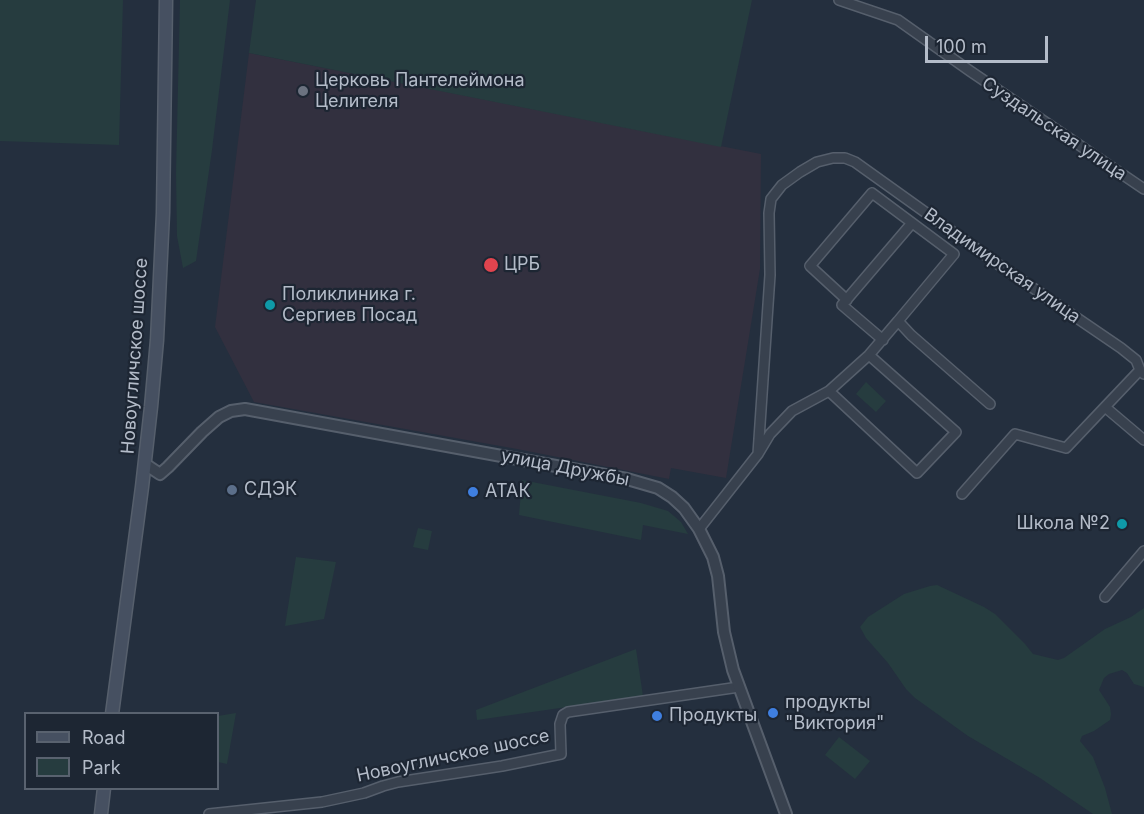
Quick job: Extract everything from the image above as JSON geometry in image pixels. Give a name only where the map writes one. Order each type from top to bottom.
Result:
[{"type":"main road","name":"Новоугличское шоссе","points":[[112,712],[152,407],[162,242],[166,0]]},
{"type":"main road","points":[[101,814],[104,790]]},
{"type":"street","name":"Суздальская улица","points":[[839,0],[898,20],[1144,189]]},
{"type":"street","name":"Владимирская улица","points":[[758,454],[770,275],[769,213],[771,199],[782,185],[800,172],[817,162],[833,158],[845,158],[855,162],[992,260],[1121,348],[1141,367]]},
{"type":"street","points":[[699,529],[758,454],[770,434],[792,411],[829,392],[869,355],[954,254],[872,193],[810,266],[847,300]]},
{"type":"street","points":[[883,340],[842,305],[912,223]]},
{"type":"street","points":[[898,321],[990,404]]},
{"type":"street","points":[[829,392],[917,473],[956,432],[869,355]]},
{"type":"street","points":[[962,494],[1014,434],[1066,448],[1141,367]]},
{"type":"street","points":[[1105,407],[1144,440]]},
{"type":"street","name":"улица Дружбы","points":[[142,487],[168,467],[219,417],[231,411],[245,409],[627,479],[658,488],[684,508],[699,529],[715,564],[728,651],[786,814]]},
{"type":"street","points":[[145,464],[160,474]]},
{"type":"street","points":[[1105,597],[1144,551]]},
{"type":"street","name":"Новоугличское шоссе","points":[[208,814],[322,802],[364,793],[398,782],[502,766],[561,754],[560,724],[563,715],[568,712],[739,687]]},
{"type":"shaded area","name":"ЦРБ","points":[[249,53],[761,154],[760,269],[726,478],[671,468],[669,479],[254,402],[215,327]]},
{"type":"green space","points":[[0,0],[123,0],[119,145],[0,141]]},
{"type":"green space","points":[[180,0],[230,0],[196,261],[183,268],[177,236],[176,173]]},
{"type":"green space","points":[[256,0],[752,0],[721,147],[249,53]]},
{"type":"green space","points":[[866,382],[886,401],[876,412],[856,394]]},
{"type":"green space","points":[[522,480],[641,503],[668,511],[681,522],[688,534],[643,525],[641,540],[519,515]]},
{"type":"green space","points":[[418,528],[432,531],[428,550],[413,547]]},
{"type":"green space","points":[[296,557],[336,562],[324,619],[285,626]]},
{"type":"green space","points":[[937,585],[995,614],[1033,654],[1058,660],[1105,629],[1144,608],[1144,687],[1134,684],[1127,673],[1122,670],[1104,678],[1099,690],[1110,707],[1110,720],[1082,736],[1080,741],[1093,757],[1112,814],[1093,814],[1040,778],[968,736],[915,698],[866,638],[860,627],[868,617],[904,594]]},
{"type":"green space","points":[[636,649],[643,696],[477,720],[476,710]]},
{"type":"green space","points":[[236,713],[227,764],[219,762],[219,716]]},
{"type":"green space","points":[[839,737],[870,761],[855,779],[825,755]]},
{"type":"place","name":"Церковь Пантелеймона Целителя","points":[[303,91]]},
{"type":"place","name":"ЦРБ","points":[[491,265]]},
{"type":"place","name":"Поликлиника г. Сергиев Посад","points":[[270,305]]},
{"type":"place","name":"СДЭК","points":[[232,490]]},
{"type":"place","name":"АТАК","points":[[473,492]]},
{"type":"place","name":"Школа №2","points":[[1122,524]]},
{"type":"place","name":"продукты \"Виктория\"","points":[[773,713]]},
{"type":"place","name":"Продукты","points":[[657,716]]}]
